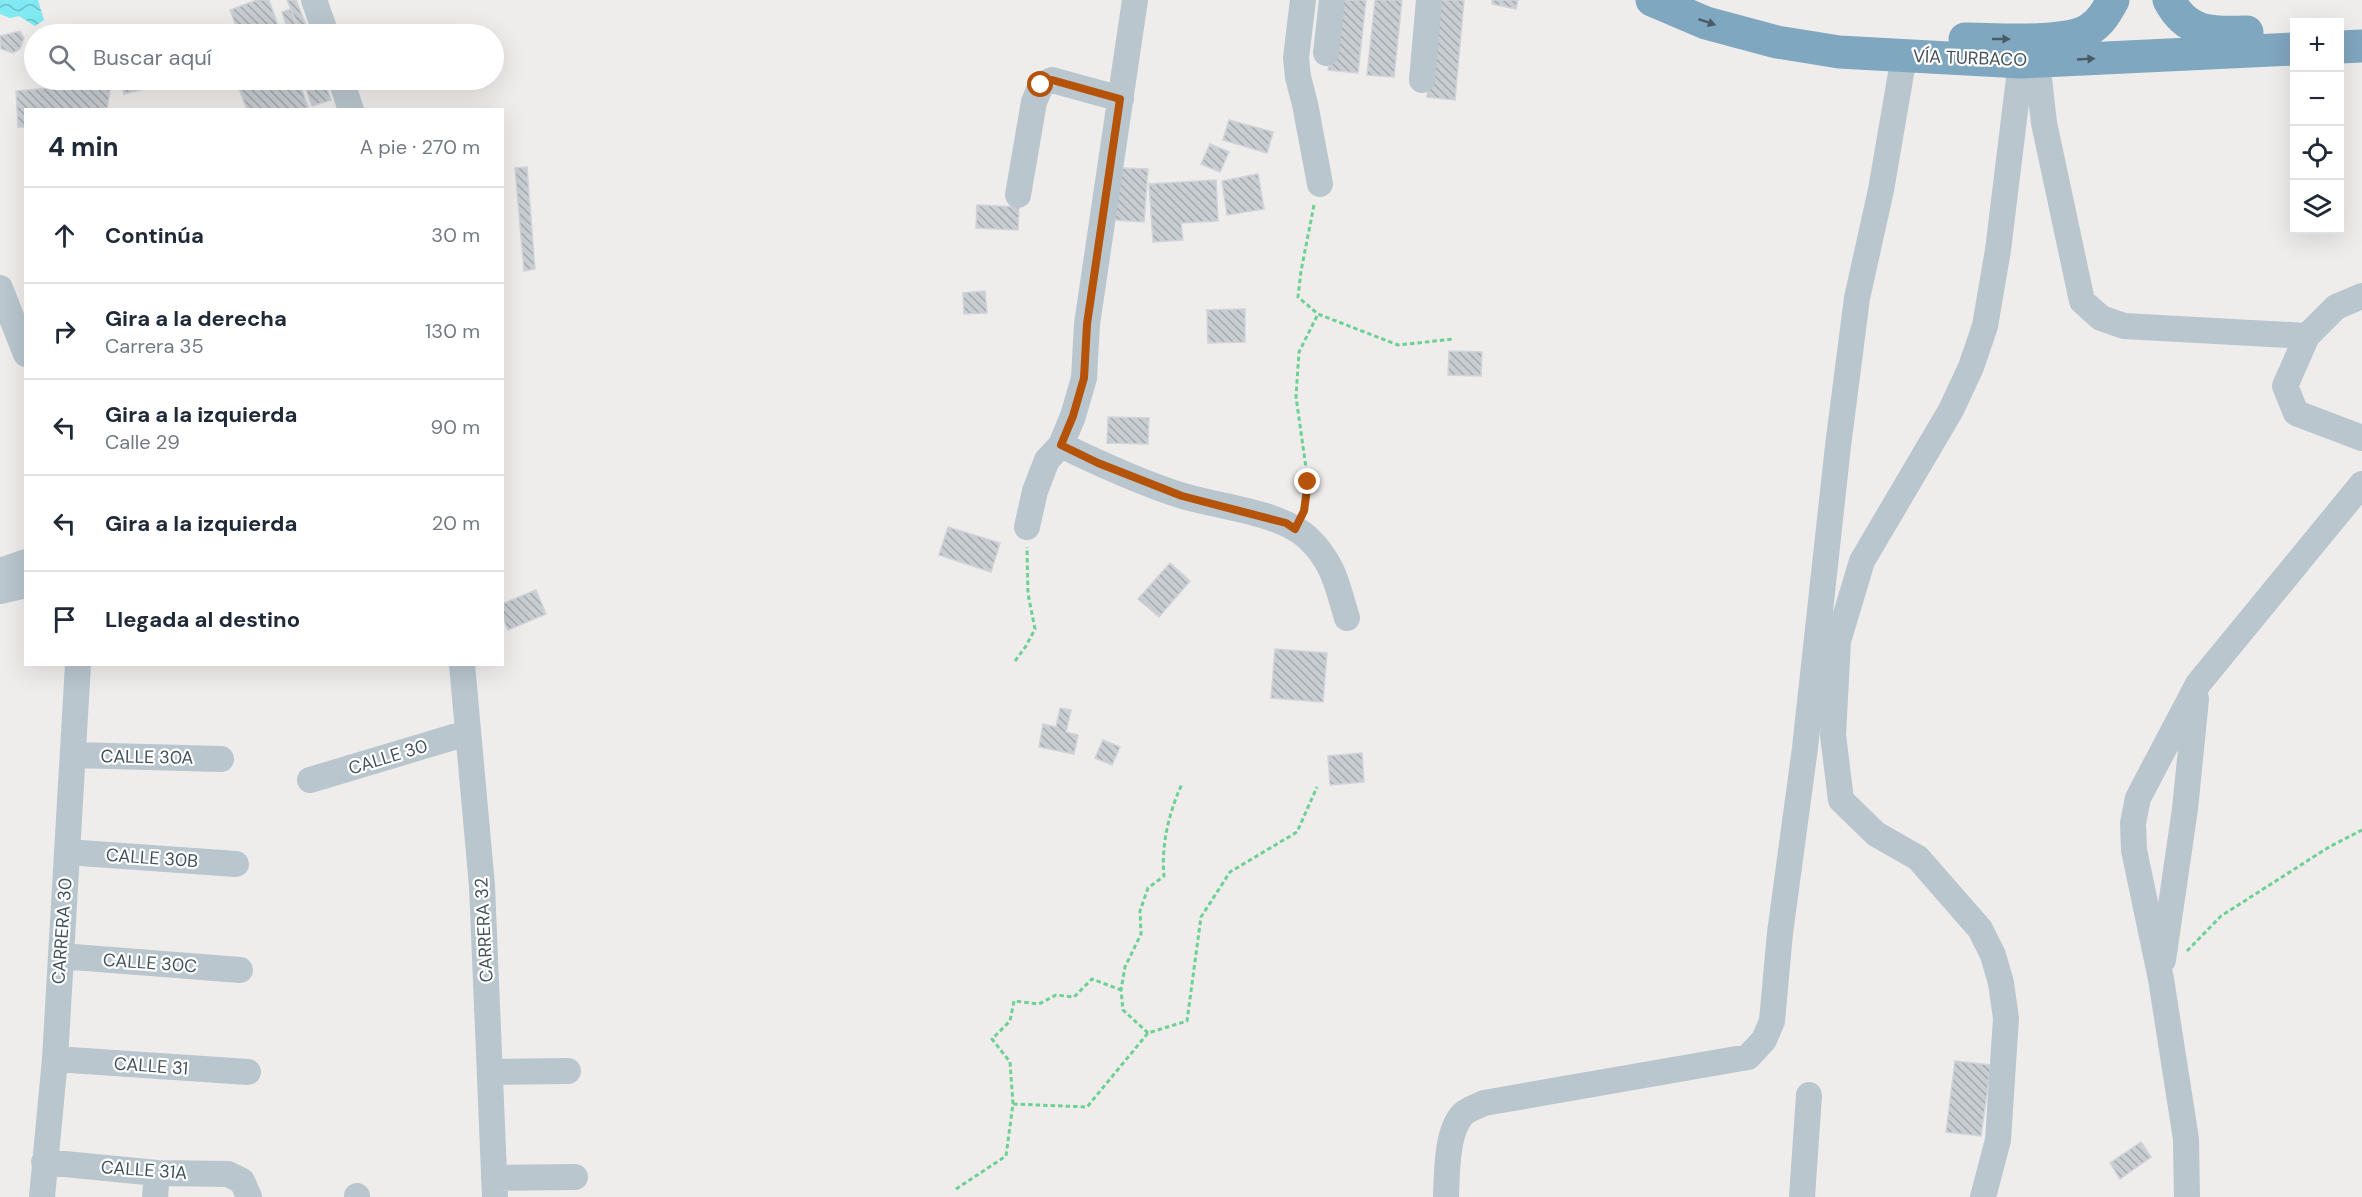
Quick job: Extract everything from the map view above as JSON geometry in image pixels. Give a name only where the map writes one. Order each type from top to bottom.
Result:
[{"type":"highway","name":"VÍA TURBACO","points":[[1652,0],[1707,22],[1757,37],[1839,52],[2029,62],[2290,49]]},
{"type":"highway","points":[[1839,52],[1884,39],[2066,38],[2089,30],[2102,20],[2113,0]]},
{"type":"highway","points":[[2169,0],[2174,10],[2192,26],[2213,33],[2290,31]]},
{"type":"highway","points":[[2344,29],[2362,28]]},
{"type":"highway","points":[[2344,47],[2362,46]]},
{"type":"street","points":[[314,0],[322,24]]},
{"type":"street","points":[[1027,527],[1035,491],[1047,460],[1061,445],[1073,416],[1084,378],[1087,324],[1135,0]]},
{"type":"street","points":[[1303,0],[1296,58],[1320,184]]},
{"type":"street","points":[[1326,53],[1332,0]]},
{"type":"street","points":[[1422,80],[1429,0]]},
{"type":"street","points":[[1446,1197],[1447,1169],[1453,1129],[1463,1114],[1484,1103],[1748,1057],[1764,1040],[1772,1021],[1780,933],[1805,748],[1838,446],[1857,298],[1881,190],[1904,56]]},
{"type":"street","points":[[2029,62],[2082,301],[2101,318],[2124,326],[2307,336]]},
{"type":"street","points":[[1983,1197],[1998,1140],[2006,1018],[1996,964],[1980,929],[1918,858],[1876,834],[1842,800],[1833,735],[1838,640],[1862,561],[1951,410],[1971,368],[1985,326],[2029,62]]},
{"type":"street","points":[[1018,195],[1034,102],[1041,85],[1052,80],[1120,99]]},
{"type":"street","points":[[344,90],[350,108]]},
{"type":"street","points":[[0,288],[24,349]]},
{"type":"street","points":[[2362,296],[2336,306],[2307,336],[2285,386],[2296,414],[2362,438]]},
{"type":"street","points":[[1061,445],[1098,463],[1182,496],[1286,523],[1307,538],[1333,568],[1347,618]]},
{"type":"street","points":[[2187,1197],[2186,1139],[2161,979],[2134,850],[2133,823],[2138,798],[2198,684],[2362,484]]},
{"type":"street","points":[[0,571],[24,563]]},
{"type":"street","points":[[0,591],[24,585]]},
{"type":"street","name":"CARRERA 30","points":[[42,1197],[55,1059],[78,666]]},
{"type":"street","name":"CARRERA 32","points":[[462,666],[466,733],[482,885],[495,1188]]},
{"type":"street","points":[[2161,979],[2185,809],[2198,684]]},
{"type":"street","name":"CALLE 30","points":[[310,780],[466,733]]},
{"type":"street","name":"CALLE 30A","points":[[73,755],[221,759]]},
{"type":"street","name":"CALLE 30B","points":[[67,852],[236,864]]},
{"type":"street","name":"CALLE 30C","points":[[61,956],[240,970]]},
{"type":"street","name":"CALLE 31","points":[[55,1059],[248,1072]]},
{"type":"street","points":[[491,1072],[568,1071]]},
{"type":"street","points":[[1802,1197],[1809,1095]]},
{"type":"street","name":"CALLE 31A","points":[[44,1162],[156,1185],[228,1174],[245,1189]]},
{"type":"street","points":[[495,1188],[575,1177]]},
{"type":"path","points":[[1320,184],[1309,220],[1298,297],[1318,314],[1398,345],[1454,339]]},
{"type":"path","points":[[1295,529],[1304,511],[1308,482],[1296,397],[1299,352],[1318,314]]},
{"type":"path","points":[[1015,661],[1035,629],[1028,594],[1027,527]]},
{"type":"path","points":[[1148,1033],[1123,1010],[1121,990],[1125,967],[1141,934],[1140,911],[1148,888],[1164,876],[1162,857],[1174,803],[1182,784]]},
{"type":"path","points":[[1013,1104],[1087,1107],[1148,1033],[1187,1021],[1201,917],[1230,872],[1297,832],[1317,787]]},
{"type":"path","points":[[2161,979],[2221,916],[2329,848],[2362,830]]},
{"type":"path","points":[[956,1189],[1006,1156],[1013,1104],[1010,1062],[992,1039],[1010,1021],[1014,1001],[1039,1004],[1056,995],[1074,997],[1092,979],[1121,990]]},
{"type":"water","points":[[0,0],[38,0],[44,20],[38,24],[32,24],[19,16],[10,18],[0,14]]},
{"type":"building","points":[[257,0],[269,0],[277,24],[235,24],[230,10]]},
{"type":"building","points":[[287,0],[296,0],[306,24],[297,24]]},
{"type":"building","points":[[1336,0],[1366,0],[1358,73],[1328,70]]},
{"type":"building","points":[[1375,0],[1402,0],[1394,77],[1367,75]]},
{"type":"building","points":[[1436,0],[1464,0],[1455,100],[1427,97]]},
{"type":"building","points":[[1492,0],[1518,0],[1516,9],[1492,4]]},
{"type":"building","points":[[291,9],[295,24],[286,24],[282,12]]},
{"type":"building","points":[[20,31],[24,38],[20,49],[13,53],[1,49],[0,36]]},
{"type":"building","points":[[110,90],[107,108],[24,108],[24,127],[18,127],[16,91]]},
{"type":"building","points":[[123,90],[140,90],[124,94]]},
{"type":"building","points":[[240,90],[302,90],[308,107],[306,108],[246,108]]},
{"type":"building","points":[[306,90],[328,90],[331,100],[312,106]]},
{"type":"building","points":[[1229,120],[1273,132],[1267,153],[1223,140]]},
{"type":"building","points":[[1210,144],[1229,152],[1220,172],[1201,164]]},
{"type":"building","points":[[527,167],[535,269],[524,271],[515,168]]},
{"type":"building","points":[[1119,168],[1148,169],[1144,222],[1115,220]]},
{"type":"building","points":[[1258,174],[1264,209],[1227,215],[1222,181]]},
{"type":"building","points":[[1216,180],[1218,221],[1181,223],[1183,240],[1153,242],[1149,184]]},
{"type":"building","points":[[977,205],[1019,207],[1018,230],[976,228]]},
{"type":"building","points":[[985,291],[987,313],[964,314],[963,293]]},
{"type":"building","points":[[1245,309],[1245,342],[1208,343],[1207,310]]},
{"type":"building","points":[[1449,351],[1482,352],[1481,376],[1448,375]]},
{"type":"building","points":[[1108,417],[1149,418],[1148,444],[1107,443]]},
{"type":"building","points":[[948,527],[1000,543],[991,572],[939,555]]},
{"type":"building","points":[[1170,563],[1190,581],[1159,617],[1138,599]]},
{"type":"building","points":[[536,590],[546,614],[508,630],[504,620],[504,603]]},
{"type":"building","points":[[1275,649],[1327,653],[1323,702],[1271,698]]},
{"type":"building","points":[[1060,708],[1071,710],[1066,732],[1078,735],[1074,754],[1039,747],[1043,724],[1056,727]]},
{"type":"building","points":[[1103,740],[1120,747],[1112,765],[1095,758]]},
{"type":"building","points":[[1362,753],[1364,782],[1330,785],[1328,756]]},
{"type":"building","points":[[1955,1061],[1991,1065],[1981,1136],[1946,1132]]},
{"type":"building","points":[[2141,1142],[2151,1157],[2120,1179],[2110,1163]]},
{"type":"route","points":[[1041,85],[1052,80],[1120,99],[1087,324],[1084,378],[1073,416],[1061,445],[1098,463],[1182,496],[1286,523],[1295,529],[1304,511],[1308,482]]}]
